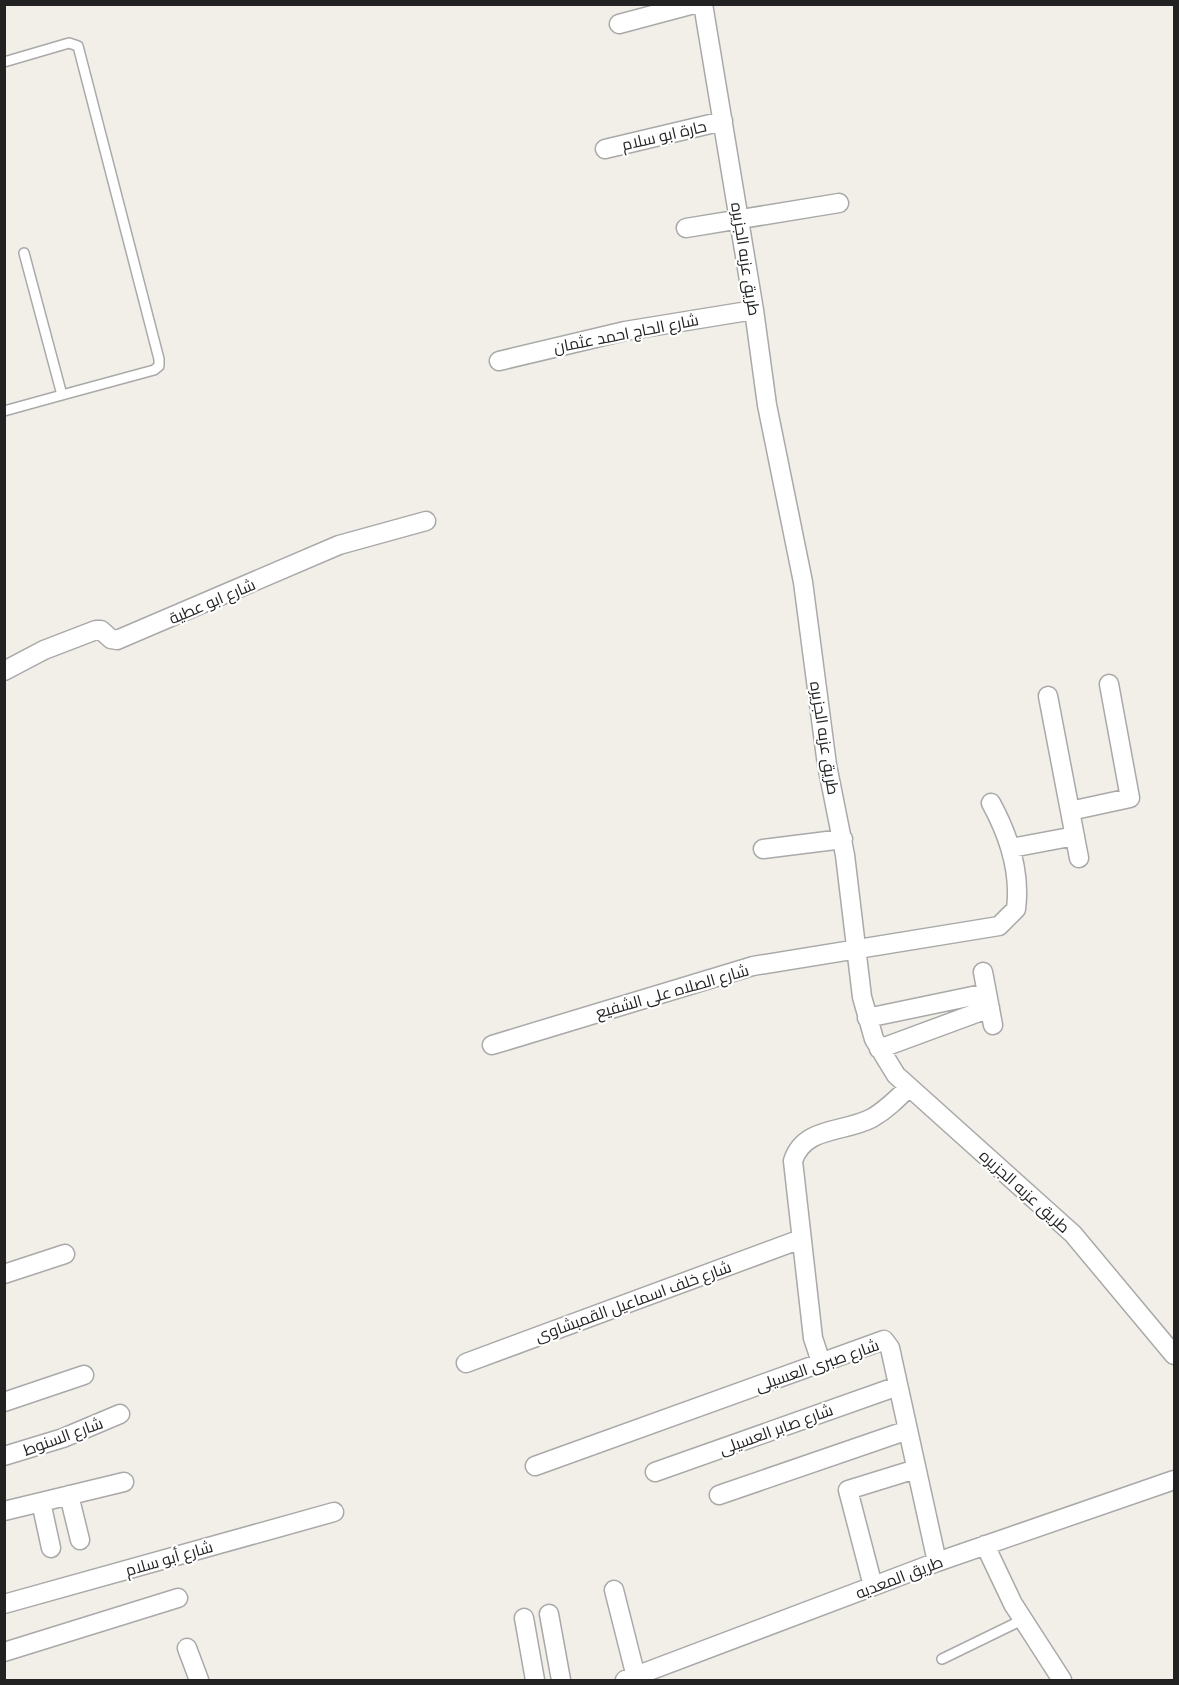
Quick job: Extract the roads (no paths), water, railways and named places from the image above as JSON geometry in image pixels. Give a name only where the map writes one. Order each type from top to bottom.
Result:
[{"type":"street","points":[[619,24],[694,4]]},
{"type":"street","name":"طريق عزبه الجزيره","points":[[703,4],[754,310],[770,425],[803,582],[827,765],[843,839],[855,949],[867,1018],[879,1049],[896,1075],[1034,1196],[1073,1234],[1174,1355]]},
{"type":"street","name":"حارة ابو سلام","points":[[605,148],[723,121]]},
{"type":"street","points":[[686,228],[739,217],[839,202]]},
{"type":"street","name":"شارع الحاج احمد عثمان","points":[[499,361],[625,331],[754,310]]},
{"type":"street","name":"شارع ابو عطية","points":[[4,672],[44,650],[96,630],[101,630],[111,639],[117,640],[334,548],[426,521]]},
{"type":"street","points":[[1070,811],[1130,798],[1109,684]]},
{"type":"street","points":[[1048,696],[1079,858]]},
{"type":"street","name":"شارع الصلاه على الشفيع","points":[[492,1045],[733,971],[999,926],[1016,909],[1016,873],[1011,848],[991,803]]},
{"type":"street","points":[[1011,848],[1075,836]]},
{"type":"street","points":[[763,849],[843,839]]},
{"type":"street","points":[[983,972],[990,1009]]},
{"type":"street","points":[[867,1018],[990,1009]]},
{"type":"street","points":[[879,1049],[990,1009]]},
{"type":"street","points":[[821,1362],[813,1338],[801,1239],[794,1161],[797,1150],[813,1135],[848,1128],[871,1118],[891,1105],[909,1088]]},
{"type":"street","name":"شارع خلف اسماعيل القمبشاوى","points":[[466,1363],[801,1239]]},
{"type":"street","points":[[4,1274],[64,1254]]},
{"type":"street","name":"شارع صبرى العسيلى","points":[[535,1466],[884,1340],[888,1343],[937,1562]]},
{"type":"street","points":[[4,1402],[84,1375]]},
{"type":"street","name":"شارع صابر العسيلى","points":[[655,1472],[898,1386]]},
{"type":"street","name":"شارع السنوط","points":[[4,1456],[68,1436],[120,1414]]},
{"type":"street","points":[[719,1495],[908,1430]]},
{"type":"street","points":[[873,1586],[848,1490],[916,1469]]},
{"type":"street","name":"طريق المعديه","points":[[630,1678],[937,1562],[1174,1480]]},
{"type":"street","points":[[4,1511],[124,1482]]},
{"type":"street","points":[[69,1495],[80,1540]]},
{"type":"street","points":[[40,1502],[51,1548]]},
{"type":"street","name":"شارع أبو سلام","points":[[4,1604],[334,1512]]},
{"type":"street","points":[[985,1545],[1022,1620],[1062,1680]]},
{"type":"street","points":[[614,1590],[630,1678]]},
{"type":"street","points":[[4,1652],[178,1598]]},
{"type":"street","points":[[549,1614],[561,1680]]},
{"type":"street","points":[[524,1618],[535,1680]]},
{"type":"street","points":[[187,1648],[199,1680]]},
{"type":"lane","points":[[4,62],[69,43],[78,46],[159,359],[159,366],[154,370],[4,411]]},
{"type":"lane","points":[[24,253],[62,394]]},
{"type":"lane","points":[[942,1659],[1022,1620]]}]
